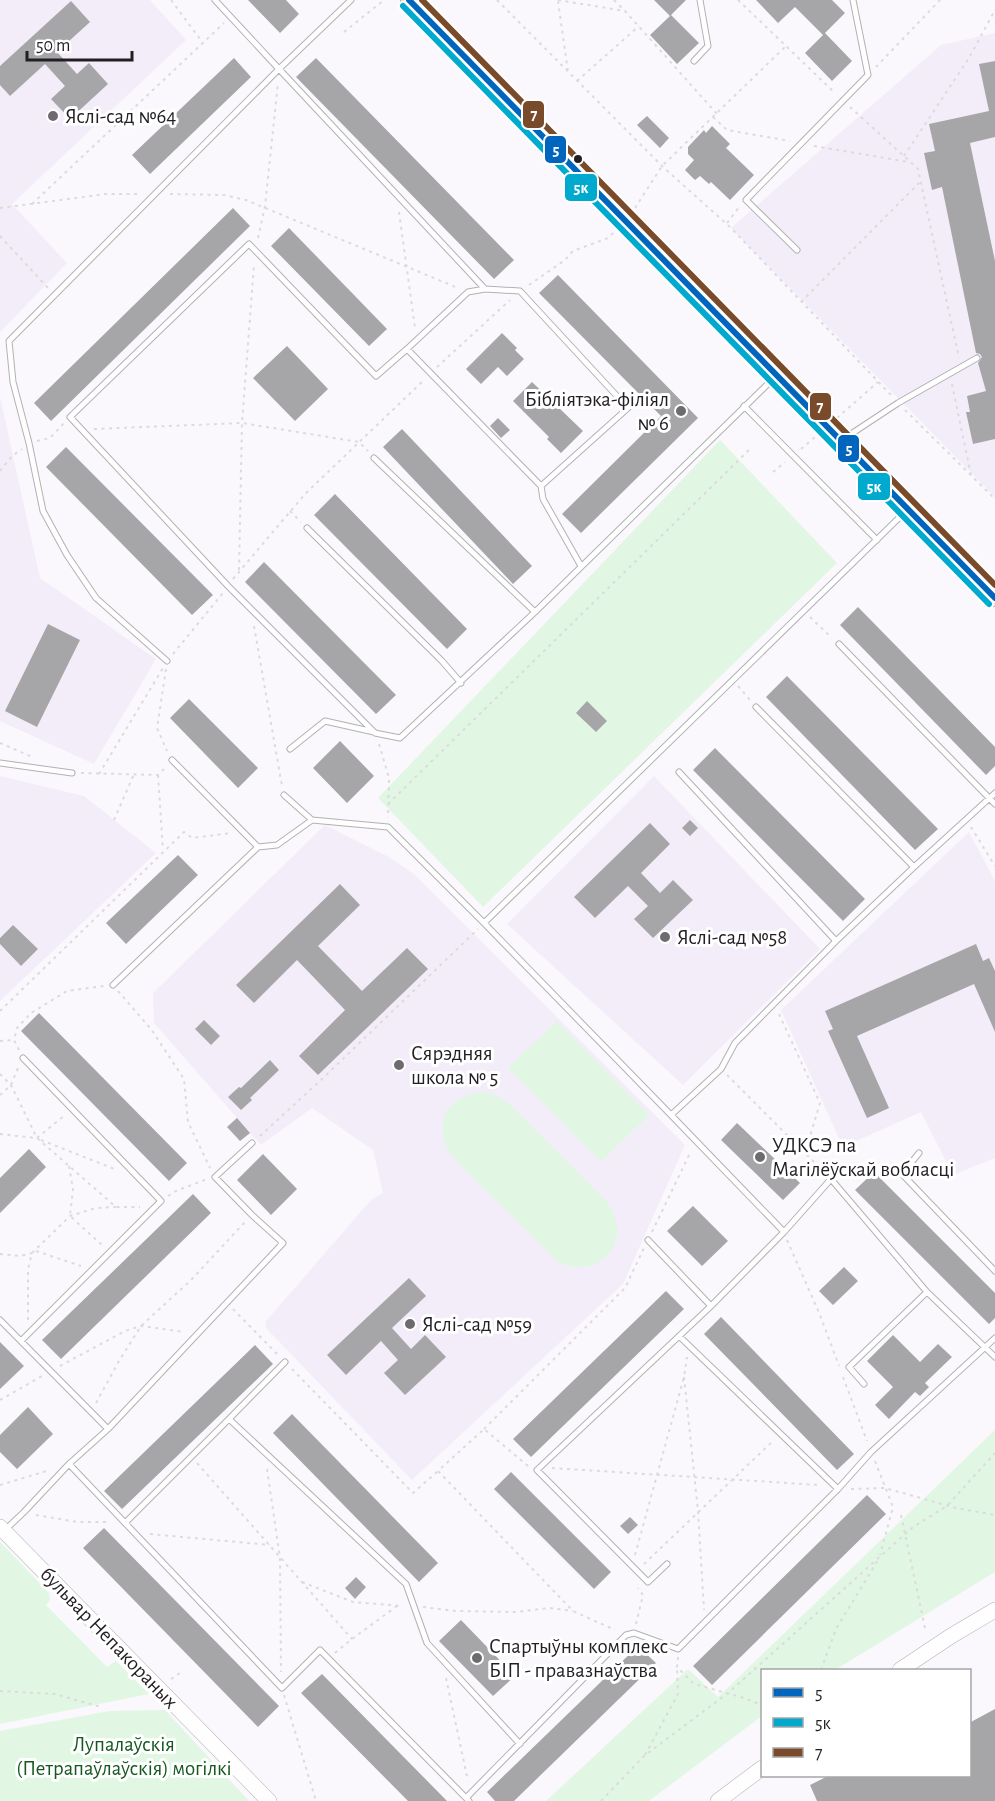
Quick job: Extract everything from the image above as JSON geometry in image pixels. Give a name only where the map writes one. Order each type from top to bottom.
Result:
[{"type":"main road","points":[[409,0],[995,598]]},
{"type":"main road","name":"бульвар Непакораных","points":[[2,1529],[269,1801]]},
{"type":"main road","points":[[903,1669],[951,1636],[995,1610]]},
{"type":"main road","points":[[718,1801],[761,1769]]},
{"type":"lane","points":[[215,0],[485,289]]},
{"type":"lane","points":[[167,661],[96,598],[43,511],[13,382],[9,341],[279,69],[351,0]]},
{"type":"lane","points":[[694,61],[708,46],[700,0]]},
{"type":"lane","points":[[797,250],[746,200],[868,75],[853,0]]},
{"type":"lane","points":[[375,733],[228,586],[70,417],[249,244],[376,376],[468,292],[485,289],[520,291],[628,408],[541,486]]},
{"type":"lane","points":[[407,349],[541,486],[543,499],[581,566]]},
{"type":"lane","points":[[840,441],[898,403],[977,358]]},
{"type":"lane","points":[[290,748],[326,721],[400,738],[535,612],[776,376]]},
{"type":"lane","points":[[744,406],[877,540]]},
{"type":"lane","points":[[374,458],[535,612]]},
{"type":"lane","points":[[484,923],[908,510]]},
{"type":"lane","points":[[307,528],[461,683]]},
{"type":"lane","points":[[839,644],[995,804]]},
{"type":"lane","points":[[756,707],[914,867]]},
{"type":"lane","points":[[172,760],[258,847]]},
{"type":"lane","points":[[0,763],[72,773]]},
{"type":"lane","points":[[679,772],[836,941]]},
{"type":"lane","points":[[671,1115],[721,1069],[735,1043],[836,941],[995,793]]},
{"type":"lane","points":[[284,795],[312,820],[388,827],[784,1232]]},
{"type":"lane","points":[[113,985],[258,847],[277,845],[312,820]]},
{"type":"lane","points":[[21,1341],[161,1201],[23,1058]]},
{"type":"lane","points":[[2,1529],[24,1512],[69,1464],[108,1429],[283,1243],[215,1177],[252,1143]]},
{"type":"lane","points":[[919,1153],[902,1173],[995,1271]]},
{"type":"lane","points":[[667,1564],[648,1582],[537,1470],[711,1306],[784,1232],[831,1179],[927,1292],[995,1357]]},
{"type":"lane","points":[[648,1240],[711,1306]]},
{"type":"lane","points":[[864,1384],[849,1368],[927,1292]]},
{"type":"lane","points":[[0,1320],[108,1429]]},
{"type":"lane","points":[[679,1336],[838,1489]]},
{"type":"lane","points":[[69,1464],[282,1688],[320,1650],[468,1797],[626,1635],[634,1633],[678,1649],[838,1489],[871,1452],[995,1338]]},
{"type":"lane","points":[[125,1523],[285,1362]]},
{"type":"lane","points":[[229,1419],[406,1584],[427,1642],[520,1744]]},
{"type":"path","points":[[171,0],[203,43]]},
{"type":"path","points":[[344,32],[384,0]]},
{"type":"path","points":[[497,0],[662,166],[726,224],[898,403],[995,499]]},
{"type":"path","points":[[568,72],[558,0],[625,11]]},
{"type":"path","points":[[614,0],[717,114]]},
{"type":"path","points":[[738,0],[918,169],[961,368]]},
{"type":"path","points":[[868,75],[940,0]]},
{"type":"path","points":[[904,156],[969,58],[995,10]]},
{"type":"path","points":[[32,204],[231,17]]},
{"type":"path","points":[[577,81],[639,26]]},
{"type":"path","points":[[99,774],[167,661],[238,572],[305,494],[520,291],[565,260],[573,251],[608,238],[627,221],[662,166],[786,47]]},
{"type":"path","points":[[238,572],[242,423],[255,250],[265,206],[279,69]]},
{"type":"path","points":[[801,302],[921,181]]},
{"type":"path","points":[[0,208],[106,194],[224,195],[265,206],[468,292]]},
{"type":"path","points":[[396,194],[417,340]]},
{"type":"path","points":[[726,224],[746,200]]},
{"type":"path","points":[[0,237],[55,295]]},
{"type":"path","points":[[950,374],[971,475]]},
{"type":"path","points":[[0,471],[12,456],[29,443],[50,438],[70,417]]},
{"type":"path","points":[[82,429],[242,423],[359,442],[374,458]]},
{"type":"path","points":[[388,804],[749,450]]},
{"type":"path","points":[[290,511],[307,528]]},
{"type":"path","points":[[251,609],[284,795]]},
{"type":"path","points":[[804,611],[839,644]]},
{"type":"path","points":[[164,851],[158,775],[172,760],[157,728],[167,661]]},
{"type":"path","points":[[733,681],[756,707]]},
{"type":"path","points":[[375,733],[389,778],[388,827]]},
{"type":"path","points":[[0,743],[33,757]]},
{"type":"path","points":[[72,773],[158,775]]},
{"type":"path","points":[[114,820],[134,774]]},
{"type":"path","points":[[967,819],[995,866]]},
{"type":"path","points":[[0,1011],[184,832],[192,838],[242,832]]},
{"type":"path","points":[[252,1143],[484,923]]},
{"type":"path","points":[[0,1095],[11,1085],[23,1058],[14,1040],[17,1028],[31,1013],[68,991],[113,985],[151,1029],[184,1079],[188,1122],[215,1177],[176,1191],[161,1201]]},
{"type":"path","points":[[774,1003],[820,1103],[805,1153]]},
{"type":"path","points":[[0,1041],[14,1040]]},
{"type":"path","points":[[721,1069],[831,1179]]},
{"type":"path","points":[[0,1074],[11,1085],[37,1138],[116,1207]]},
{"type":"path","points":[[37,1138],[72,1109]]},
{"type":"path","points":[[0,1134],[37,1138],[141,1180]]},
{"type":"path","points":[[228,1303],[413,1493],[484,1429],[625,1288],[696,1140]]},
{"type":"path","points":[[69,1166],[73,1189],[70,1216]]},
{"type":"path","points":[[0,1254],[20,1256],[33,1252],[70,1216],[96,1208],[156,1207]]},
{"type":"path","points":[[91,1412],[141,1326],[190,1281],[252,1215]]},
{"type":"path","points":[[70,1216],[110,1252]]},
{"type":"path","points":[[33,1252],[93,1269]]},
{"type":"path","points":[[28,1333],[28,1269],[33,1252]]},
{"type":"path","points":[[0,1400],[125,1331],[141,1326],[198,1334]]},
{"type":"path","points":[[632,1566],[684,1377],[689,1346]]},
{"type":"path","points":[[684,1377],[698,1511],[704,1623]]},
{"type":"path","points":[[484,1429],[528,1466],[537,1470],[554,1468],[818,1484],[838,1489],[885,1488],[947,1506],[995,1515]]},
{"type":"path","points":[[637,1571],[780,1434]]},
{"type":"path","points":[[601,1801],[644,1756],[729,1693],[906,1534],[947,1506],[995,1453]]},
{"type":"path","points":[[265,1454],[280,1558],[282,1688],[316,1801]]},
{"type":"path","points":[[191,1456],[352,1639]]},
{"type":"path","points":[[0,1485],[69,1464]]},
{"type":"path","points":[[438,1471],[573,1611]]},
{"type":"path","points":[[822,1669],[836,1629],[880,1557],[893,1506]]},
{"type":"path","points":[[901,1515],[926,1628]]},
{"type":"path","points":[[302,1581],[353,1602],[456,1611],[515,1612],[550,1608],[573,1611],[626,1635]]},
{"type":"path","points":[[634,1633],[643,1595],[638,1587]]},
{"type":"path","points":[[328,1659],[398,1605]]},
{"type":"path","points":[[644,1756],[678,1694],[678,1649]]},
{"type":"path","points":[[441,1658],[468,1797]]},
{"type":"path","points":[[677,1667],[694,1684],[761,1705]]},
{"type":"path","points":[[169,1681],[183,1671]]},
{"type":"path","points":[[0,1691],[55,1694],[101,1707]]},
{"type":"shaded area","name":"Яслі-сад №64","points":[[0,0],[150,0],[186,40],[12,204],[67,263],[0,332]]},
{"type":"shaded area","points":[[995,33],[995,497],[731,228],[941,45]]},
{"type":"shaded area","points":[[0,397],[40,578],[156,659],[94,764],[0,721]]},
{"type":"shaded area","points":[[0,776],[84,796],[156,853],[0,1001]]},
{"type":"shaded area","name":"Яслі-сад №58","points":[[654,776],[820,949],[683,1085],[507,924]]},
{"type":"shaded area","name":"Сярэдняя школа № 5","points":[[325,825],[387,856],[414,874],[685,1145],[623,1284],[412,1480],[266,1328],[266,1321],[372,1199],[383,1193],[373,1150],[312,1108],[261,1145],[250,1133],[240,1141],[227,1127],[237,1118],[154,1023],[153,993]]},
{"type":"shaded area","points":[[969,832],[995,881],[995,1158],[953,1175],[921,1112],[843,1147],[781,1010]]},
{"type":"green space","points":[[720,440],[837,563],[483,907],[378,798]]},
{"type":"green space","points":[[557,1021],[649,1115],[601,1162],[508,1068]]},
{"type":"green space","points":[[481,1092],[491,1093],[509,1103],[607,1202],[614,1216],[617,1230],[615,1242],[609,1253],[600,1261],[588,1266],[575,1267],[559,1263],[453,1158],[446,1147],[443,1136],[445,1115],[458,1100]]},
{"type":"green space","points":[[995,1430],[995,1572],[837,1669],[761,1669],[761,1717],[649,1801],[546,1801],[688,1669],[718,1697]]},
{"type":"green space","points":[[0,1542],[49,1593],[50,1600],[46,1605],[107,1667],[116,1661],[149,1694],[0,1724]]},
{"type":"green space","name":"Лупалаўскія (Петрапаўлаўскія) могілкі","points":[[165,1710],[249,1801],[0,1801],[0,1731],[110,1711]]},
{"type":"building","points":[[248,0],[286,0],[299,14],[280,33]]},
{"type":"building","points":[[654,0],[686,0],[671,15],[699,43],[677,64],[650,35],[670,16]]},
{"type":"building","points":[[756,0],[832,0],[845,13],[823,35],[795,7],[778,23]]},
{"type":"building","points":[[71,1],[90,22],[57,52],[77,74],[89,63],[108,84],[70,119],[51,99],[65,86],[45,64],[10,96],[0,85],[0,66]]},
{"type":"building","points":[[825,33],[852,61],[832,81],[805,53]]},
{"type":"building","points":[[234,58],[251,77],[150,174],[132,155]]},
{"type":"building","points":[[316,58],[514,260],[494,279],[296,77]]},
{"type":"building","points":[[995,61],[995,137],[970,143],[995,261],[995,439],[973,444],[966,412],[970,412],[967,396],[986,391],[978,363],[982,357],[976,353],[942,187],[932,190],[924,153],[935,151],[929,124],[989,111],[979,64]]},
{"type":"building","points":[[647,116],[669,138],[660,148],[637,125]]},
{"type":"building","points":[[712,126],[730,144],[726,148],[754,175],[730,200],[711,182],[709,184],[700,176],[695,180],[685,170],[694,160],[688,154],[688,147],[704,130],[706,133]]},
{"type":"building","points":[[233,208],[250,226],[51,421],[34,403]]},
{"type":"building","points":[[289,228],[387,329],[369,346],[271,246]]},
{"type":"building","points":[[558,275],[698,418],[581,533],[562,514],[661,416],[539,293]]},
{"type":"building","points":[[502,333],[524,359],[507,376],[498,367],[481,384],[466,369]]},
{"type":"building","points":[[287,346],[328,389],[295,421],[253,378]]},
{"type":"building","points":[[532,382],[583,431],[561,453],[547,439],[549,437],[513,401]]},
{"type":"building","points":[[498,418],[510,430],[501,438],[490,426]]},
{"type":"building","points":[[402,429],[532,566],[513,584],[383,447]]},
{"type":"building","points":[[66,447],[213,595],[192,615],[46,467]]},
{"type":"building","points":[[335,494],[467,629],[447,649],[314,515]]},
{"type":"building","points":[[264,562],[396,695],[376,714],[245,582]]},
{"type":"building","points":[[858,607],[995,747],[995,766],[986,775],[840,625]]},
{"type":"building","points":[[48,624],[80,640],[37,727],[5,711]]},
{"type":"building","points":[[787,676],[938,829],[915,850],[766,697]]},
{"type":"building","points":[[189,699],[258,768],[238,788],[170,718]]},
{"type":"building","points":[[587,701],[607,721],[596,732],[576,713]]},
{"type":"building","points":[[340,741],[374,776],[347,803],[313,768]]},
{"type":"building","points":[[715,748],[865,899],[843,921],[693,770]]},
{"type":"building","points":[[690,820],[698,828],[690,836],[682,828]]},
{"type":"building","points":[[650,823],[670,844],[641,873],[660,893],[673,880],[693,900],[653,938],[634,919],[648,906],[628,886],[595,918],[574,897]]},
{"type":"building","points":[[178,855],[198,875],[126,944],[106,923]]},
{"type":"building","points":[[340,884],[360,905],[318,946],[362,991],[407,948],[428,969],[318,1075],[299,1056],[345,1010],[297,960],[254,1003],[236,985]]},
{"type":"building","points":[[13,925],[38,949],[21,966],[0,944],[0,938]]},
{"type":"building","points":[[976,944],[983,961],[989,958],[995,971],[995,1032],[974,984],[857,1036],[889,1108],[867,1118],[828,1031],[833,1029],[825,1011]]},
{"type":"building","points":[[39,1013],[187,1163],[169,1181],[21,1031]]},
{"type":"building","points":[[204,1020],[220,1036],[211,1045],[195,1029]]},
{"type":"building","points":[[270,1060],[279,1070],[241,1110],[228,1097],[239,1087],[241,1088]]},
{"type":"building","points":[[237,1118],[250,1133],[240,1141],[227,1127]]},
{"type":"building","points":[[737,1123],[800,1183],[783,1200],[721,1140]]},
{"type":"building","points":[[29,1149],[46,1167],[0,1213],[0,1178]]},
{"type":"building","points":[[263,1154],[297,1189],[271,1215],[237,1180]]},
{"type":"building","points":[[874,1172],[995,1293],[995,1318],[989,1324],[855,1190]]},
{"type":"building","points":[[193,1194],[211,1213],[61,1359],[42,1340]]},
{"type":"building","points":[[693,1206],[728,1241],[702,1266],[667,1231]]},
{"type":"building","points":[[844,1267],[858,1281],[833,1305],[819,1291]]},
{"type":"building","points":[[409,1278],[426,1296],[392,1328],[411,1349],[425,1335],[446,1357],[405,1395],[384,1373],[398,1360],[381,1341],[346,1375],[327,1355]]},
{"type":"building","points":[[666,1291],[684,1309],[531,1457],[513,1439]]},
{"type":"building","points":[[721,1317],[854,1454],[837,1470],[704,1334]]},
{"type":"building","points":[[893,1335],[920,1362],[938,1344],[952,1357],[925,1383],[929,1387],[920,1396],[915,1392],[889,1419],[875,1405],[893,1387],[867,1361]]},
{"type":"building","points":[[0,1342],[24,1366],[0,1389]]},
{"type":"building","points":[[255,1345],[273,1364],[122,1509],[104,1491]]},
{"type":"building","points":[[28,1407],[53,1434],[17,1469],[0,1452],[0,1435]]},
{"type":"building","points":[[292,1414],[438,1563],[419,1582],[273,1433]]},
{"type":"building","points":[[511,1472],[611,1572],[594,1589],[494,1489]]},
{"type":"building","points":[[867,1495],[886,1514],[712,1685],[693,1666]]},
{"type":"building","points":[[630,1517],[638,1525],[628,1534],[620,1526]]},
{"type":"building","points":[[104,1528],[279,1706],[258,1727],[83,1548]]},
{"type":"building","points":[[356,1577],[366,1587],[355,1599],[345,1588]]},
{"type":"building","name":"Спартыўны комплекс БІП - правазнаўства","points":[[461,1620],[515,1676],[493,1696],[439,1641]]},
{"type":"building","points":[[638,1646],[656,1663],[514,1801],[495,1801],[487,1792]]},
{"type":"building","points":[[322,1674],[447,1801],[408,1801],[301,1693]]},
{"type":"building","points":[[995,1709],[995,1801],[817,1801],[810,1785],[826,1777],[971,1777],[971,1722]]},
{"type":"transit line","name":"5","points":[[409,0],[995,598]]},
{"type":"transit line","name":"7","points":[[422,0],[995,585]]},
{"type":"transit line","name":"5к","points":[[403,6],[989,604]]},
{"type":"place","name":"Яслі-сад №64","points":[[53,116]]},
{"type":"place","name":"Бібліятэка-філіял № 6","points":[[681,411]]},
{"type":"place","name":"Яслі-сад №58","points":[[665,937]]},
{"type":"place","name":"Сярэдняя школа № 5","points":[[399,1065]]},
{"type":"place","name":"УДКСЭ па Магілёўскай вобласці","points":[[760,1157]]},
{"type":"place","name":"Яслі-сад №59","points":[[410,1324]]},
{"type":"place","name":"Спартыўны комплекс БІП - правазнаўства","points":[[477,1658]]}]
